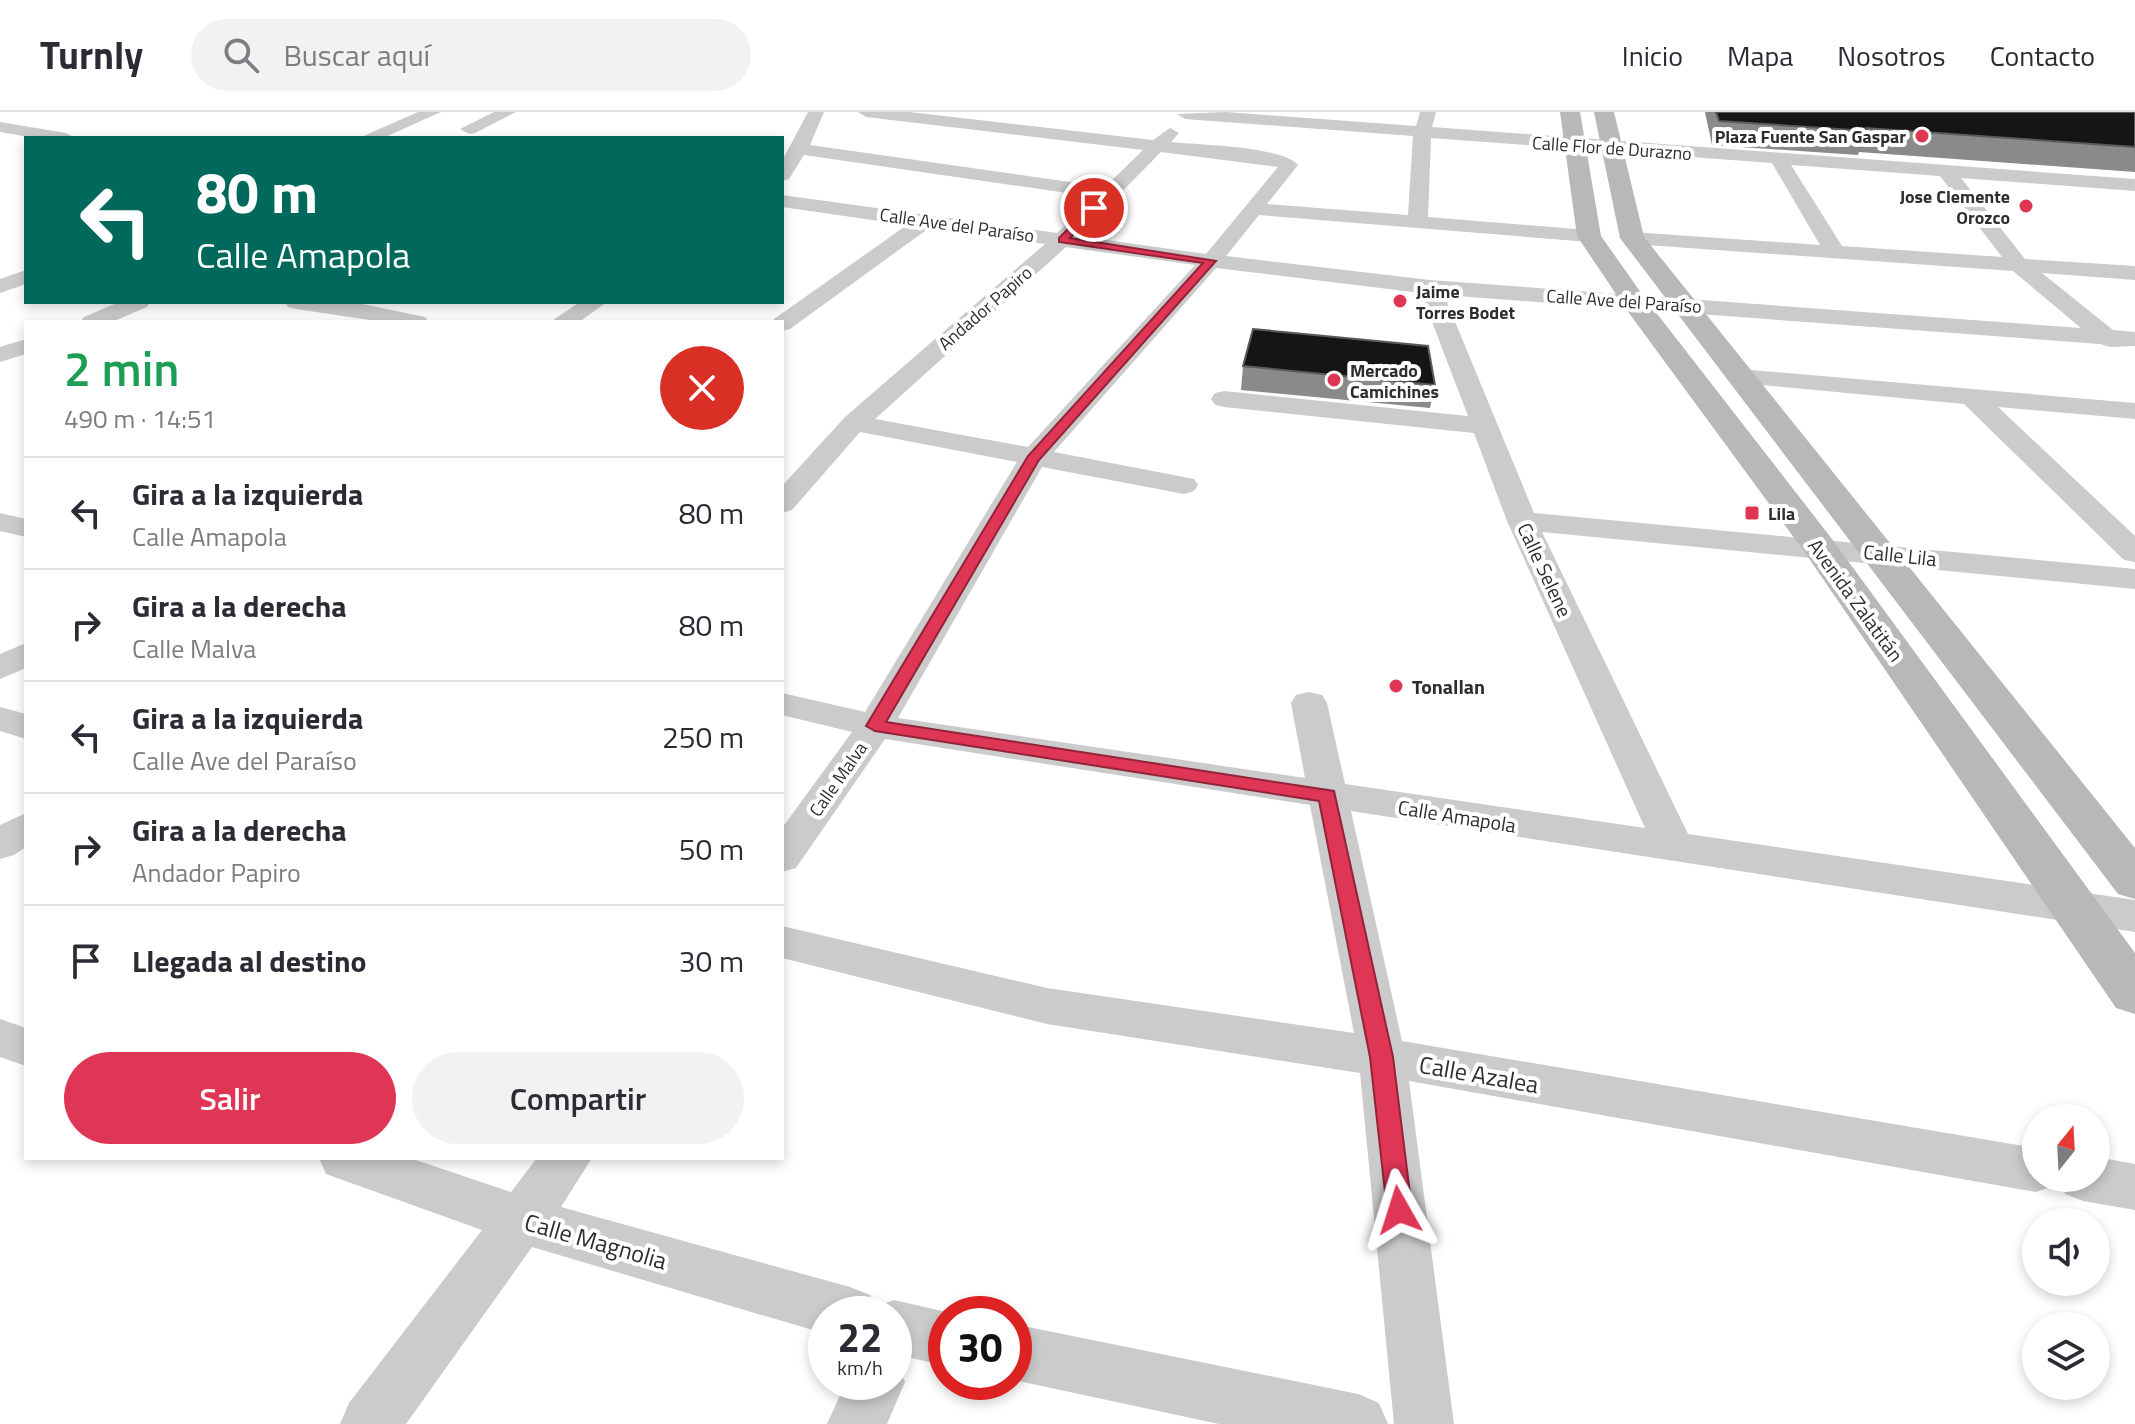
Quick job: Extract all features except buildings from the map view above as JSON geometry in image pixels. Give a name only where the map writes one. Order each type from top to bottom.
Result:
[{"type":"street","points":[[373,136],[433,112]]},
{"type":"street","points":[[469,129],[508,112]]},
{"type":"street","points":[[866,112],[1161,146]]},
{"type":"street","points":[[1048,133],[1064,112]]},
{"type":"street","points":[[1418,223],[1422,134],[1428,112]]},
{"type":"street","points":[[1604,112],[1632,238],[2135,882]]},
{"type":"street","name":"Calle Flor de Durazno","points":[[1186,113],[1422,134],[1572,129],[1611,148],[2135,185]]},
{"type":"street","name":"Andador Papiro","points":[[784,502],[854,423],[1062,240],[1161,146],[1186,113]]},
{"type":"street","points":[[784,172],[799,149],[810,114]]},
{"type":"street","points":[[20,131],[64,117]]},
{"type":"street","points":[[0,127],[53,136]]},
{"type":"street","name":"Avenida Zalatitán","points":[[1572,129],[1589,236],[1635,303],[1819,547],[2135,993]]},
{"type":"street","name":"Calle Malva","points":[[784,855],[875,726],[1033,459],[1211,261],[1289,165],[1287,162],[1161,146]]},
{"type":"street","points":[[799,149],[1110,193]]},
{"type":"street","points":[[1779,160],[1835,252]]},
{"type":"street","points":[[1946,171],[2019,265],[2135,360]]},
{"type":"street","name":"Calle Ave del Paraíso","points":[[784,201],[1211,261],[1430,287],[2135,339]]},
{"type":"street","points":[[1253,209],[1589,236]]},
{"type":"street","points":[[784,323],[925,221]]},
{"type":"street","points":[[1632,238],[2135,273]]},
{"type":"street","points":[[0,286],[24,278]]},
{"type":"street","name":"Calle Selene","points":[[1430,287],[1522,521],[1674,848]]},
{"type":"street","points":[[97,320],[134,304]]},
{"type":"street","points":[[565,320],[593,304]]},
{"type":"street","points":[[354,305],[410,320]]},
{"type":"street","points":[[0,355],[24,347]]},
{"type":"street","points":[[1740,377],[2135,411]]},
{"type":"street","points":[[1972,397],[2135,553]]},
{"type":"street","points":[[1224,399],[1484,426]]},
{"type":"street","points":[[854,423],[1184,485]]},
{"type":"street","name":"Calle Lila","points":[[1522,521],[1877,552],[2135,579]]},
{"type":"street","points":[[0,522],[24,528]]},
{"type":"street","points":[[0,669],[24,654]]},
{"type":"street","points":[[1309,703],[1382,1057],[1424,1424]]},
{"type":"street","name":"Calle Amapola","points":[[784,704],[875,726],[2135,916]]},
{"type":"street","points":[[0,718],[24,726]]},
{"type":"street","points":[[0,845],[24,828]]},
{"type":"street","name":"Calle Azalea","points":[[784,942],[1047,1006],[1382,1057],[2022,1168]]},
{"type":"street","points":[[0,1038],[24,1046]]},
{"type":"street","name":"Calle Magnolia","points":[[350,1160],[522,1220],[808,1304]]},
{"type":"street","points":[[370,1424],[566,1160]]},
{"type":"street","points":[[2110,1183],[2135,1187]]},
{"type":"street","points":[[1032,1356],[1330,1421]]},
{"type":"street","points":[[857,1424],[868,1400]]},
{"type":"place","name":"Plaza Fuente San Gaspar","points":[[1922,136]]},
{"type":"place","name":"Jose Clemente Orozco","points":[[2026,206]]},
{"type":"place","name":"Jaime Torres Bodet","points":[[1400,301]]},
{"type":"place","name":"Mercado Camichines","points":[[1334,380]]},
{"type":"place","name":"Lila","points":[[1752,513]]},
{"type":"place","name":"Tonallan","points":[[1396,686]]},
{"type":"route","points":[[1094,208],[1062,240],[1211,261],[1033,459],[875,726],[1328,796],[1382,1057],[1399,1210]]}]
